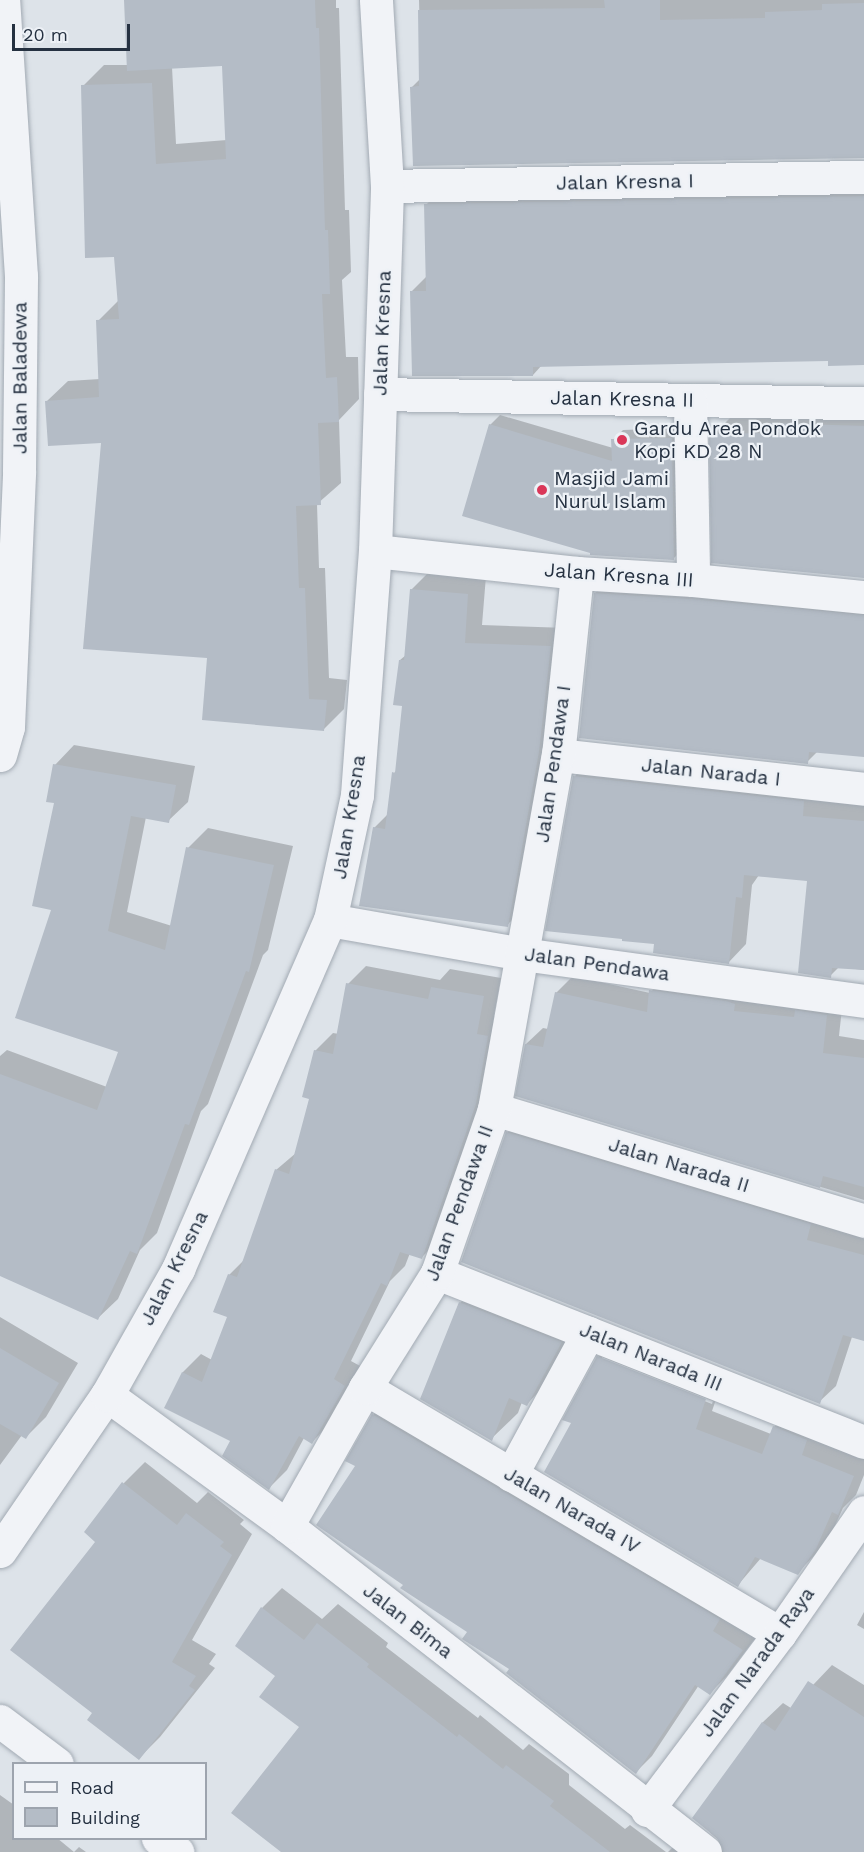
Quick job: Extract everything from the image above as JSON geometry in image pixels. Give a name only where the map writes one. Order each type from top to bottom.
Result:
[{"type":"street","name":"Jalan Baladewa","points":[[1,0],[21,276],[20,471],[3,737]]},
{"type":"street","name":"Jalan Kresna","points":[[0,1551],[107,1395],[178,1269],[330,920],[357,795],[375,551],[387,186],[376,0]]},
{"type":"street","name":"Jalan Kresna I","points":[[387,186],[864,177]]},
{"type":"street","name":"Jalan Kresna II","points":[[380,394],[864,403]]},
{"type":"street","points":[[690,400],[693,580]]},
{"type":"street","name":"Jalan Kresna III","points":[[375,551],[577,573],[693,580],[864,597]]},
{"type":"street","name":"Jalan Pendawa I","points":[[522,954],[558,754],[577,573]]},
{"type":"street","name":"Jalan Narada I","points":[[558,754],[864,789]]},
{"type":"street","name":"Jalan Pendawa","points":[[330,920],[522,954],[864,1001]]},
{"type":"street","name":"Jalan Pendawa II","points":[[287,1526],[365,1388],[437,1273],[494,1109],[522,954]]},
{"type":"street","name":"Jalan Narada II","points":[[494,1109],[864,1221]]},
{"type":"street","name":"Jalan Narada III","points":[[437,1273],[864,1442]]},
{"type":"street","points":[[511,1474],[588,1333]]},
{"type":"street","name":"Jalan Narada IV","points":[[365,1388],[780,1633]]},
{"type":"street","name":"Jalan Bima","points":[[107,1395],[287,1526],[647,1810],[705,1852]]},
{"type":"street","name":"Jalan Narada Raya","points":[[647,1810],[780,1633],[864,1512]]},
{"type":"street","points":[[0,1721],[54,1762]]},
{"type":"street","points":[[159,1840],[177,1852]]},
{"type":"building","points":[[124,0],[315,0],[316,28],[319,28],[325,230],[328,230],[330,294],[322,294],[326,378],[337,377],[339,422],[318,423],[321,505],[296,506],[299,588],[305,588],[309,699],[327,700],[324,731],[202,720],[207,658],[83,649],[101,443],[48,446],[45,401],[99,397],[96,320],[119,319],[114,257],[85,258],[81,85],[152,83],[156,164],[226,159],[222,66],[127,71]]},
{"type":"building","points":[[604,0],[660,0],[660,20],[765,18],[765,12],[822,10],[822,4],[864,3],[864,158],[413,166],[410,87],[419,86],[418,10],[605,8]]},
{"type":"building","points":[[864,196],[864,365],[828,366],[828,361],[533,367],[533,376],[412,376],[410,291],[426,291],[424,204]]},
{"type":"building","points":[[769,423],[864,426],[864,578],[711,563],[709,437],[712,434],[769,433]]},
{"type":"building","name":"Masjid Jami Nurul Islam","points":[[489,424],[612,461],[611,439],[672,438],[674,560],[590,555],[590,553],[462,516]]},
{"type":"building","points":[[410,589],[468,594],[465,643],[551,646],[539,752],[508,927],[359,906],[373,827],[385,829],[392,772],[395,773],[402,706],[393,705],[399,660],[404,660]]},
{"type":"building","points":[[594,593],[692,599],[864,615],[864,757],[809,752],[808,764],[579,738]]},
{"type":"building","points":[[53,764],[176,785],[169,823],[131,816],[108,931],[165,950],[186,847],[274,865],[249,972],[246,971],[189,1125],[185,1124],[137,1254],[130,1251],[98,1320],[0,1276],[0,1074],[97,1110],[118,1052],[15,1018],[51,910],[32,906],[54,803],[46,802]]},
{"type":"building","points":[[573,776],[804,801],[803,816],[864,821],[864,970],[832,968],[831,978],[798,973],[807,881],[744,875],[742,898],[736,897],[729,964],[653,953],[654,944],[545,931]]},
{"type":"building","points":[[346,983],[428,999],[431,987],[484,996],[477,1034],[488,1036],[476,1104],[422,1259],[400,1252],[387,1286],[381,1283],[334,1379],[345,1386],[312,1444],[299,1436],[269,1490],[222,1456],[230,1441],[164,1408],[182,1372],[202,1382],[227,1317],[213,1312],[228,1274],[237,1277],[275,1169],[289,1174],[309,1099],[302,1097],[314,1050],[333,1054]]},
{"type":"building","points":[[649,990],[726,1001],[735,1004],[734,1011],[794,1017],[795,1010],[827,1015],[823,1053],[864,1058],[864,1187],[823,1176],[820,1188],[515,1096],[525,1044],[543,1047],[555,992],[647,1012]]},
{"type":"building","points":[[506,1132],[811,1224],[807,1240],[864,1255],[864,1341],[843,1335],[820,1404],[461,1262]]},
{"type":"building","points":[[459,1302],[562,1342],[527,1406],[509,1398],[492,1441],[420,1399]]},
{"type":"building","points":[[0,1348],[59,1383],[26,1439],[0,1424]]},
{"type":"building","points":[[597,1356],[706,1399],[696,1429],[762,1454],[773,1426],[807,1440],[802,1455],[854,1476],[838,1515],[832,1512],[816,1549],[798,1575],[755,1557],[738,1587],[544,1472],[571,1423],[562,1420]]},
{"type":"building","points":[[372,1414],[720,1619],[713,1631],[743,1650],[710,1695],[695,1685],[636,1774],[506,1673],[509,1669],[462,1639],[467,1632],[400,1588],[403,1585],[316,1525],[355,1466],[345,1461]]},
{"type":"building","points":[[122,1482],[177,1525],[186,1513],[224,1542],[220,1546],[232,1555],[172,1662],[196,1676],[189,1686],[195,1690],[139,1760],[87,1720],[92,1713],[10,1650],[95,1542],[84,1532]]},
{"type":"building","points":[[261,1607],[304,1640],[317,1623],[369,1664],[367,1667],[457,1737],[459,1734],[503,1769],[506,1765],[554,1801],[550,1806],[610,1852],[281,1852],[231,1813],[299,1727],[259,1697],[275,1676],[235,1646]]},
{"type":"building","points":[[808,1681],[864,1717],[864,1852],[723,1852],[717,1838],[692,1818],[762,1722],[775,1731]]},
{"type":"place","name":"Gardu Area Pondok Kopi KD 28 N","points":[[622,440]]},
{"type":"place","name":"Masjid Jami Nurul Islam","points":[[542,490]]}]
